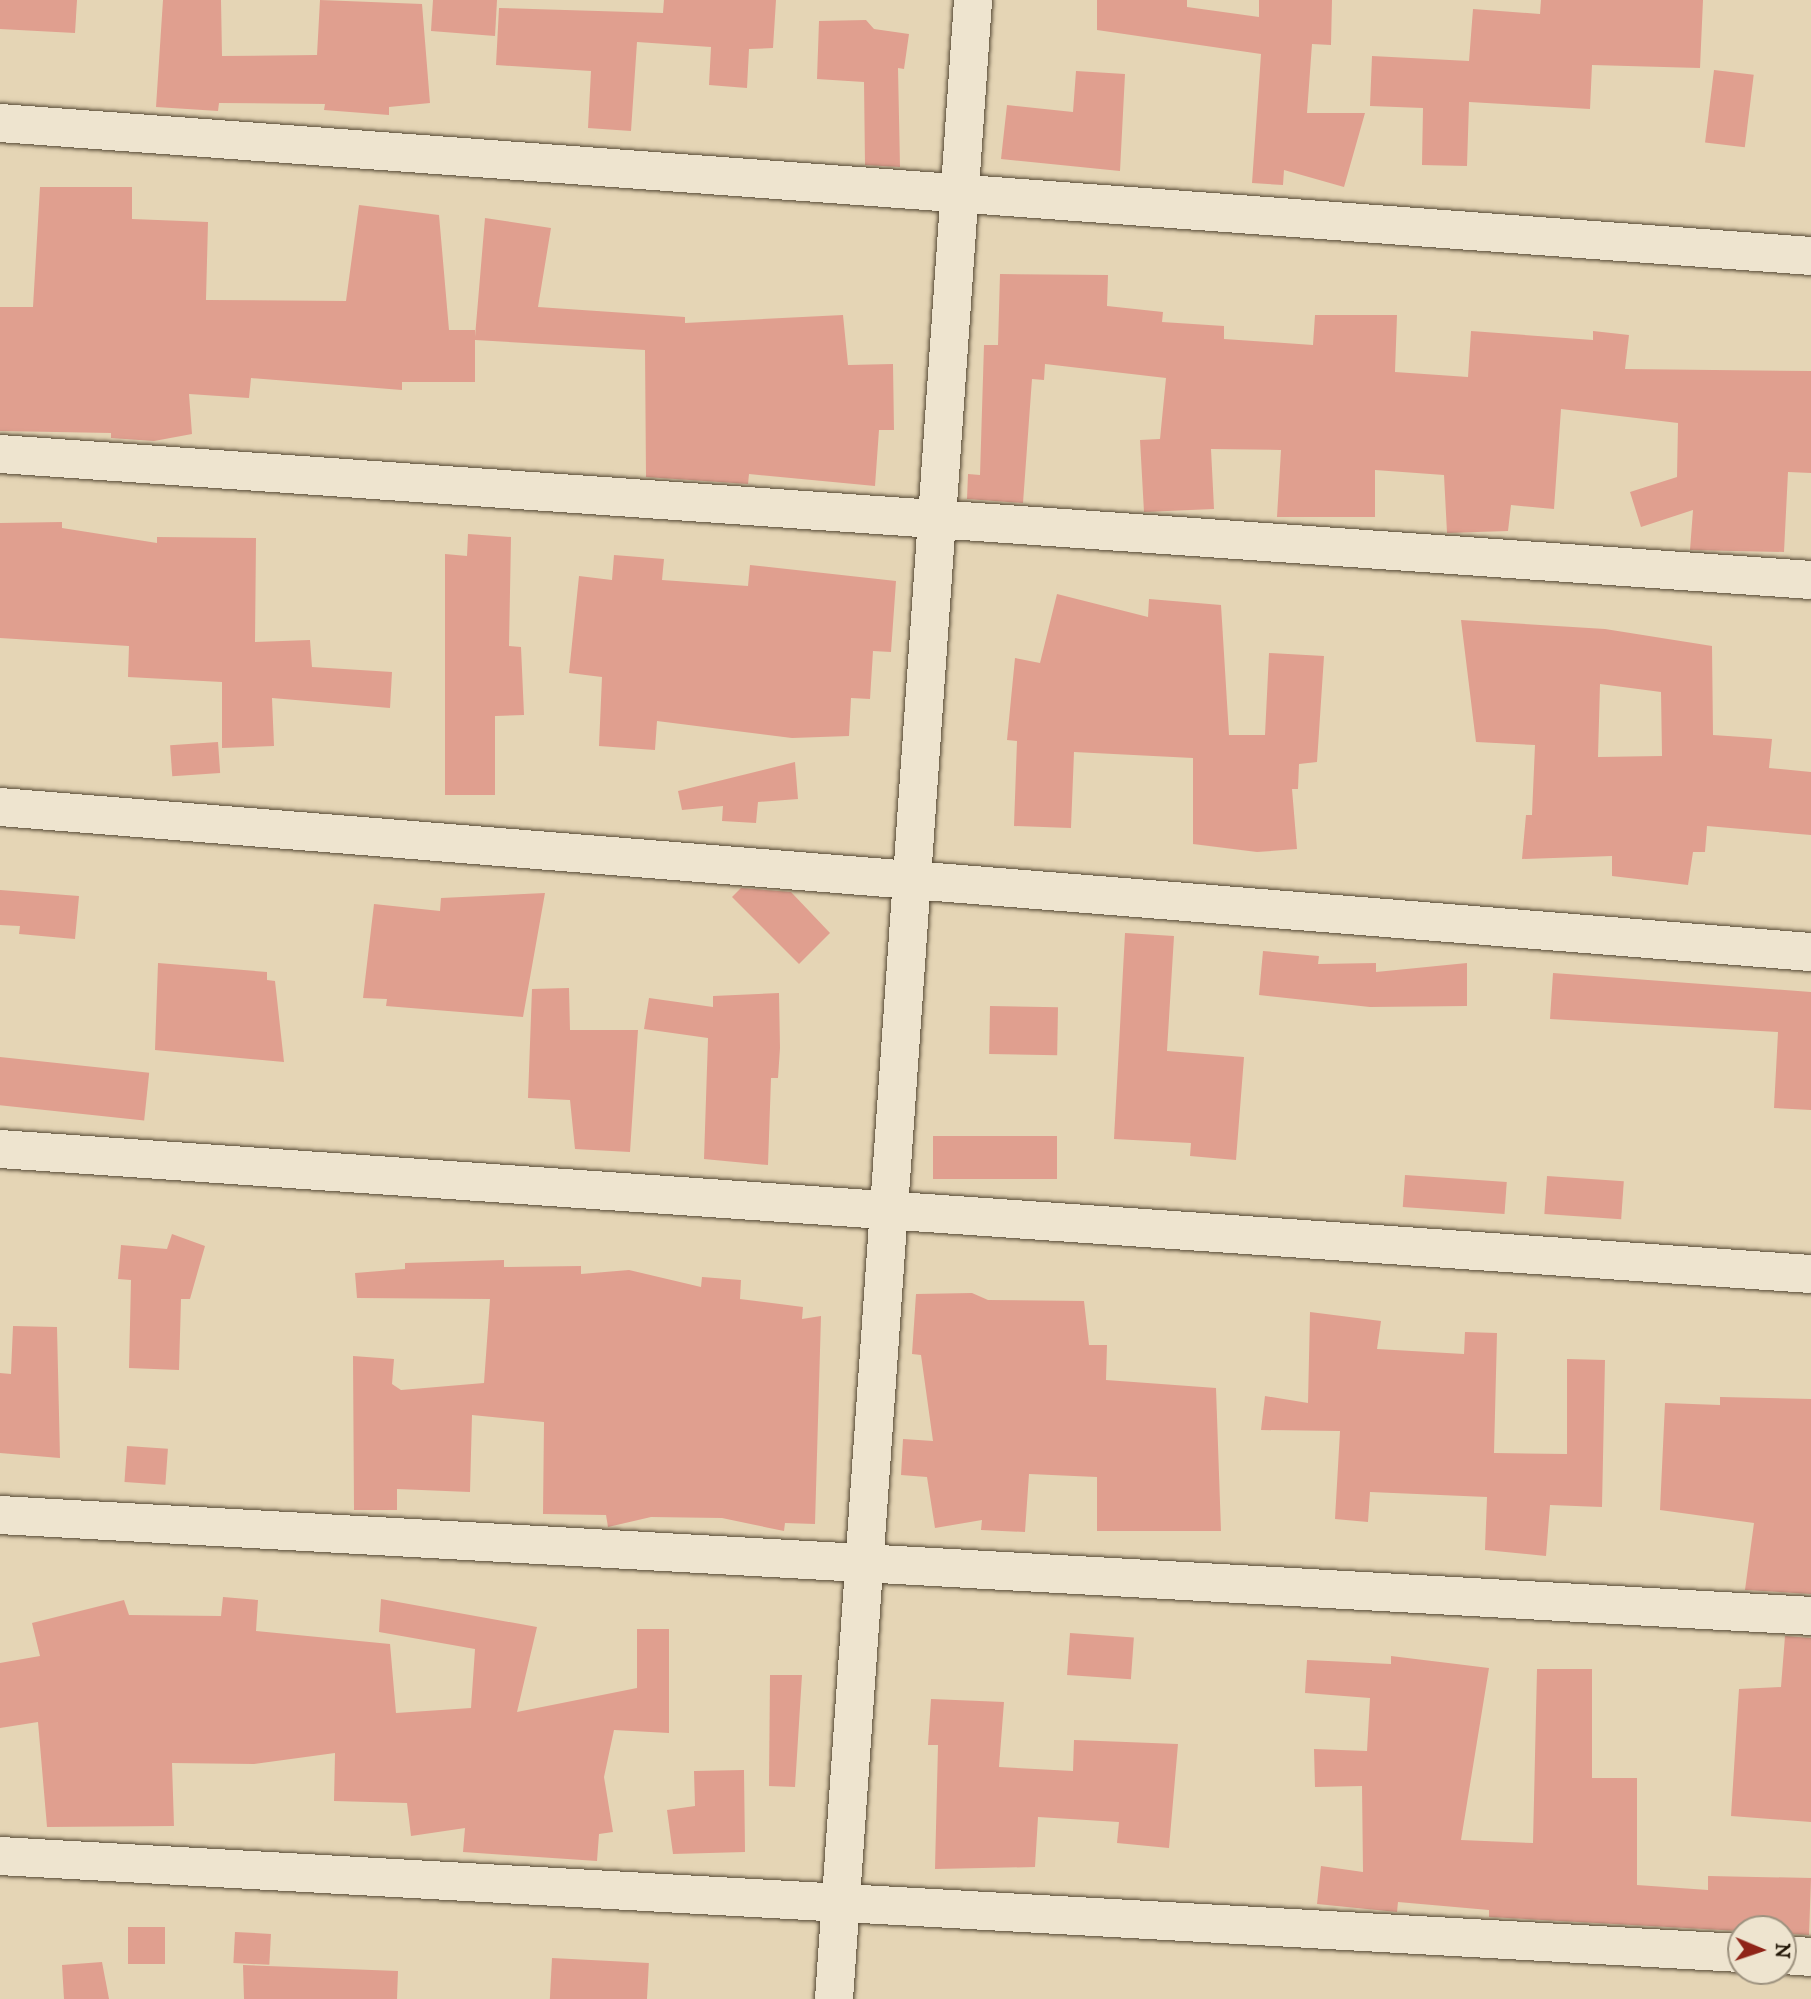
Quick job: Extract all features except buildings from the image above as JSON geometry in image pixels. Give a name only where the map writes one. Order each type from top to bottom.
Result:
[{"type":"street","points":[[834,1999],[973,0]]},
{"type":"street","points":[[0,123],[1811,256]]},
{"type":"street","points":[[0,454],[1811,580]]},
{"type":"street","points":[[0,807],[1811,952]]},
{"type":"street","points":[[0,1149],[1811,1274]]},
{"type":"street","points":[[0,1515],[1811,1616]]},
{"type":"street","points":[[0,1856],[1727,1952]]}]
